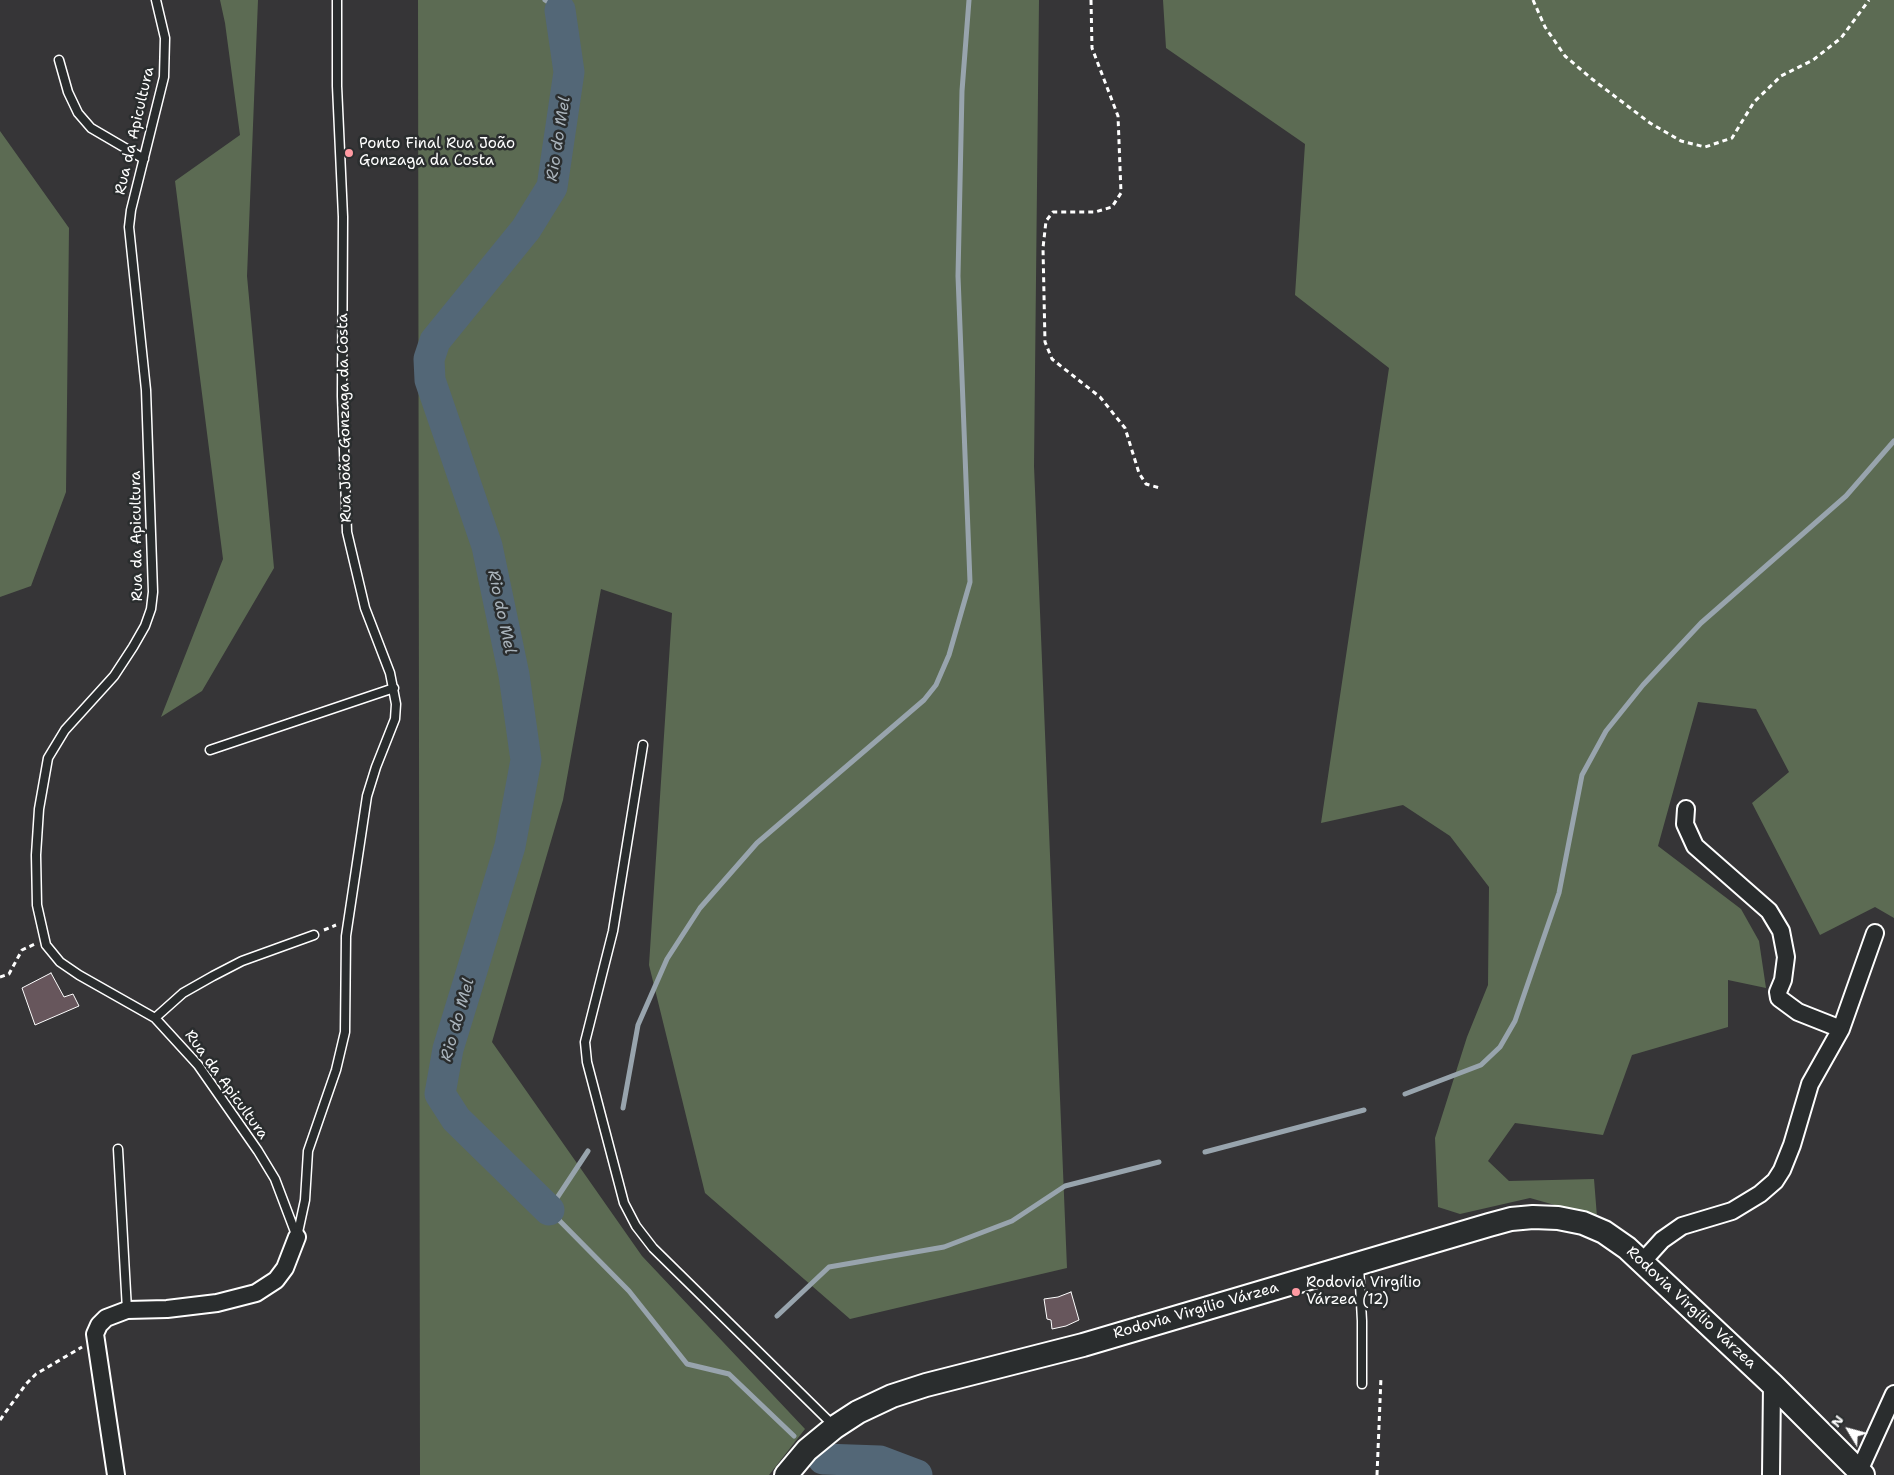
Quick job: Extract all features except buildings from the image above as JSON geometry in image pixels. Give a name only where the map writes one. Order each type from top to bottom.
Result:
[{"type":"main road","name":"Rodovia Virgílio Várzea","points":[[786,1475],[807,1450],[835,1426],[858,1412],[892,1396],[926,1385],[1084,1344],[1504,1221],[1533,1217],[1558,1218],[1583,1223],[1604,1232],[1643,1261],[1772,1384],[1861,1473]]},
{"type":"street","points":[[1686,809],[1685,824],[1694,846],[1769,911],[1781,931],[1786,957],[1783,980],[1778,992],[1779,998],[1798,1012],[1840,1029]]},
{"type":"street","points":[[1643,1261],[1662,1240],[1682,1226],[1732,1211],[1760,1194],[1775,1181],[1782,1170],[1792,1145],[1810,1084],[1840,1029],[1875,933]]},
{"type":"street","name":"Rua João Gonzaga da Costa","points":[[96,1340],[95,1334],[99,1325],[106,1318],[127,1310],[167,1309],[217,1304],[256,1293],[276,1280],[285,1268],[297,1237]]},
{"type":"street","points":[[96,1340],[116,1475]]},
{"type":"street","points":[[1771,1475],[1772,1384]]},
{"type":"street","points":[[1861,1473],[1894,1394]]},
{"type":"lane","name":"Rua da Apicultura","points":[[156,0],[165,38],[166,54],[159,100],[131,210],[129,227],[147,399],[153,592],[151,609],[133,647],[114,676],[65,730],[48,758],[40,799],[36,855],[37,905],[45,941],[52,952],[68,968],[155,1018],[198,1065],[258,1151],[275,1179],[297,1237]]},
{"type":"lane","name":"Rua João Gonzaga da Costa","points":[[297,1237],[305,1200],[308,1151],[336,1070],[345,1032],[345,956],[348,920],[367,796],[376,766],[395,719],[394,688],[364,608],[347,532],[342,405],[343,226],[337,86],[337,0]]},
{"type":"lane","points":[[59,60],[68,92],[78,113],[91,128],[144,159]]},
{"type":"lane","points":[[210,750],[394,688]]},
{"type":"lane","points":[[643,746],[612,931],[585,1042],[587,1062],[624,1203],[636,1226],[653,1248],[835,1426]]},
{"type":"lane","points":[[155,1018],[183,993],[213,976],[242,961],[314,935]]},
{"type":"lane","points":[[118,1149],[127,1310]]},
{"type":"lane","points":[[1358,1263],[1362,1321],[1362,1384]]},
{"type":"path","points":[[1091,0],[1092,48],[1118,116],[1121,193],[1112,207],[1095,212],[1053,212],[1046,220],[1043,248],[1045,342],[1052,360],[1100,397],[1125,428],[1139,473],[1146,484],[1160,488]]},
{"type":"path","points":[[1533,0],[1545,27],[1565,56],[1592,80],[1650,123],[1681,141],[1705,147],[1732,138],[1754,102],[1781,76],[1813,60],[1841,38],[1869,0]]},
{"type":"path","points":[[314,935],[348,920]]},
{"type":"path","points":[[0,978],[9,974],[22,950],[45,941]]},
{"type":"path","points":[[0,1420],[26,1384],[36,1374],[96,1340]]},
{"type":"path","points":[[1377,1475],[1381,1377]]},
{"type":"green space","points":[[220,0],[258,0],[247,276],[274,568],[202,691],[161,717],[223,559],[175,181],[240,135],[225,23]]},
{"type":"green space","points":[[418,0],[1039,0],[1034,466],[1067,1268],[850,1319],[705,1193],[649,965],[672,613],[601,589],[563,800],[492,1042],[642,1256],[805,1429],[769,1475],[420,1475]]},
{"type":"green space","points":[[1163,0],[1894,0],[1894,918],[1875,907],[1820,935],[1752,803],[1789,772],[1756,709],[1698,702],[1658,846],[1741,909],[1759,941],[1766,988],[1728,980],[1728,1027],[1632,1055],[1603,1135],[1515,1123],[1488,1161],[1509,1181],[1594,1179],[1597,1217],[1530,1198],[1460,1214],[1438,1207],[1435,1138],[1467,1037],[1488,985],[1489,887],[1450,836],[1403,805],[1321,823],[1389,368],[1295,295],[1305,144],[1166,48]]},
{"type":"green space","points":[[0,131],[69,228],[66,492],[31,586],[0,597]]},
{"type":"waterway","points":[[545,0],[560,10]]},
{"type":"waterway","points":[[559,0],[560,10]]},
{"type":"waterway","points":[[623,1108],[638,1025],[667,959],[700,908],[757,843],[924,700],[936,685],[949,655],[970,582],[958,276],[962,91],[969,0]]},
{"type":"waterway","name":"Rio do Mel","points":[[549,1210],[456,1119],[440,1094],[448,1049],[510,846],[526,760],[514,675],[487,546],[430,380],[429,359],[435,341],[526,229],[552,187],[569,72],[560,10]]},
{"type":"waterway","points":[[1405,1094],[1481,1065],[1500,1047],[1515,1021],[1559,893],[1582,775],[1606,731],[1643,685],[1701,623],[1846,496],[1894,441]]},
{"type":"waterway","points":[[1205,1152],[1364,1110]]},
{"type":"waterway","points":[[588,1151],[549,1210],[629,1291],[687,1364],[729,1374],[794,1436]]},
{"type":"waterway","points":[[777,1316],[829,1267],[944,1247],[1012,1221],[1065,1186],[1159,1162]]},
{"type":"waterway","name":"Rio do Mel","points":[[823,1459],[880,1461],[917,1475]]},
{"type":"place","name":"Ponto Final Rua João Gonzaga da Costa","points":[[349,153]]},
{"type":"place","name":"Rodovia Virgílio Várzea (12)","points":[[1296,1292]]}]
